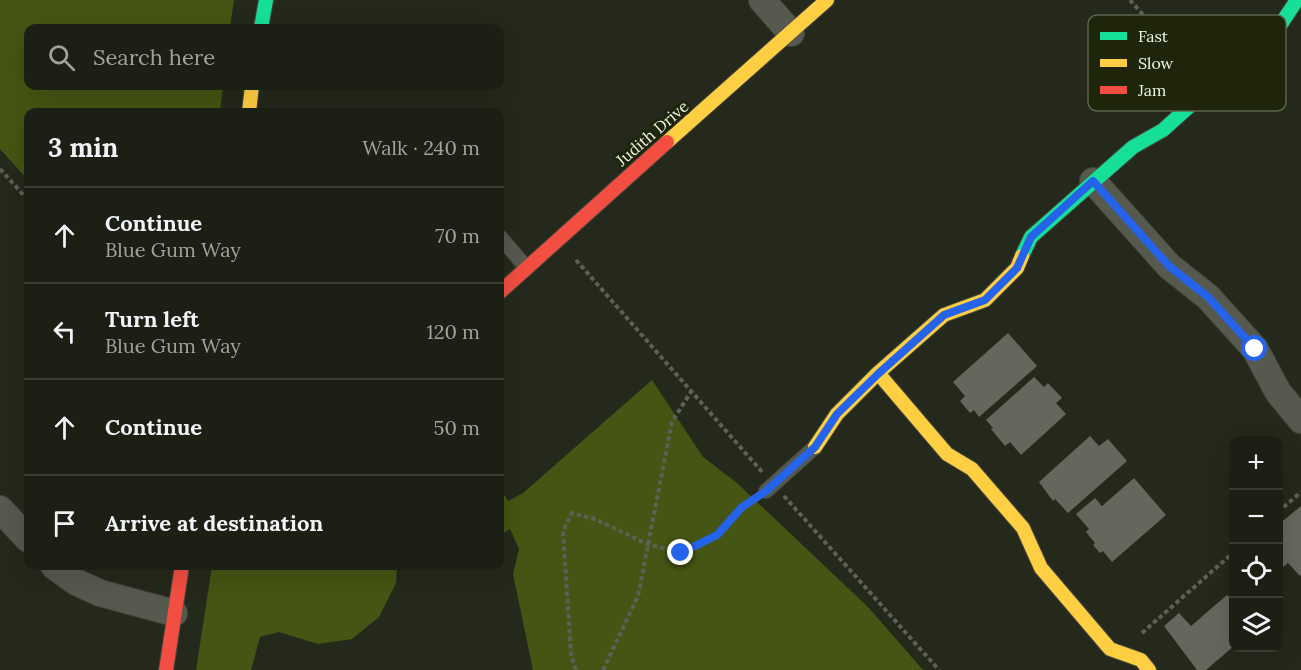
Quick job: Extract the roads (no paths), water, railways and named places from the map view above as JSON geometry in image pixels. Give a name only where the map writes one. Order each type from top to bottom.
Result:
[{"type":"street","points":[[262,24],[266,0]]},
{"type":"street","points":[[762,0],[790,33]]},
{"type":"street","name":"Judith Drive","points":[[504,288],[557,238],[827,0]]},
{"type":"street","points":[[1286,16],[1297,0]]},
{"type":"street","points":[[249,108],[252,90]]},
{"type":"street","points":[[815,447],[837,414],[878,374],[944,315],[985,300],[1017,268],[1031,237],[1133,147],[1163,130],[1184,111]]},
{"type":"street","points":[[1093,181],[1169,266],[1208,297],[1255,349],[1278,392],[1301,420]]},
{"type":"street","points":[[878,374],[947,454],[972,469],[1023,528],[1041,568],[1110,649],[1141,660],[1149,670]]},
{"type":"street","points":[[0,509],[24,535]]},
{"type":"street","points":[[60,570],[76,582],[100,593],[174,613]]},
{"type":"street","points":[[166,670],[181,570]]},
{"type":"lane","points":[[504,242],[526,267]]},
{"type":"lane","points":[[775,483],[815,447]]}]
